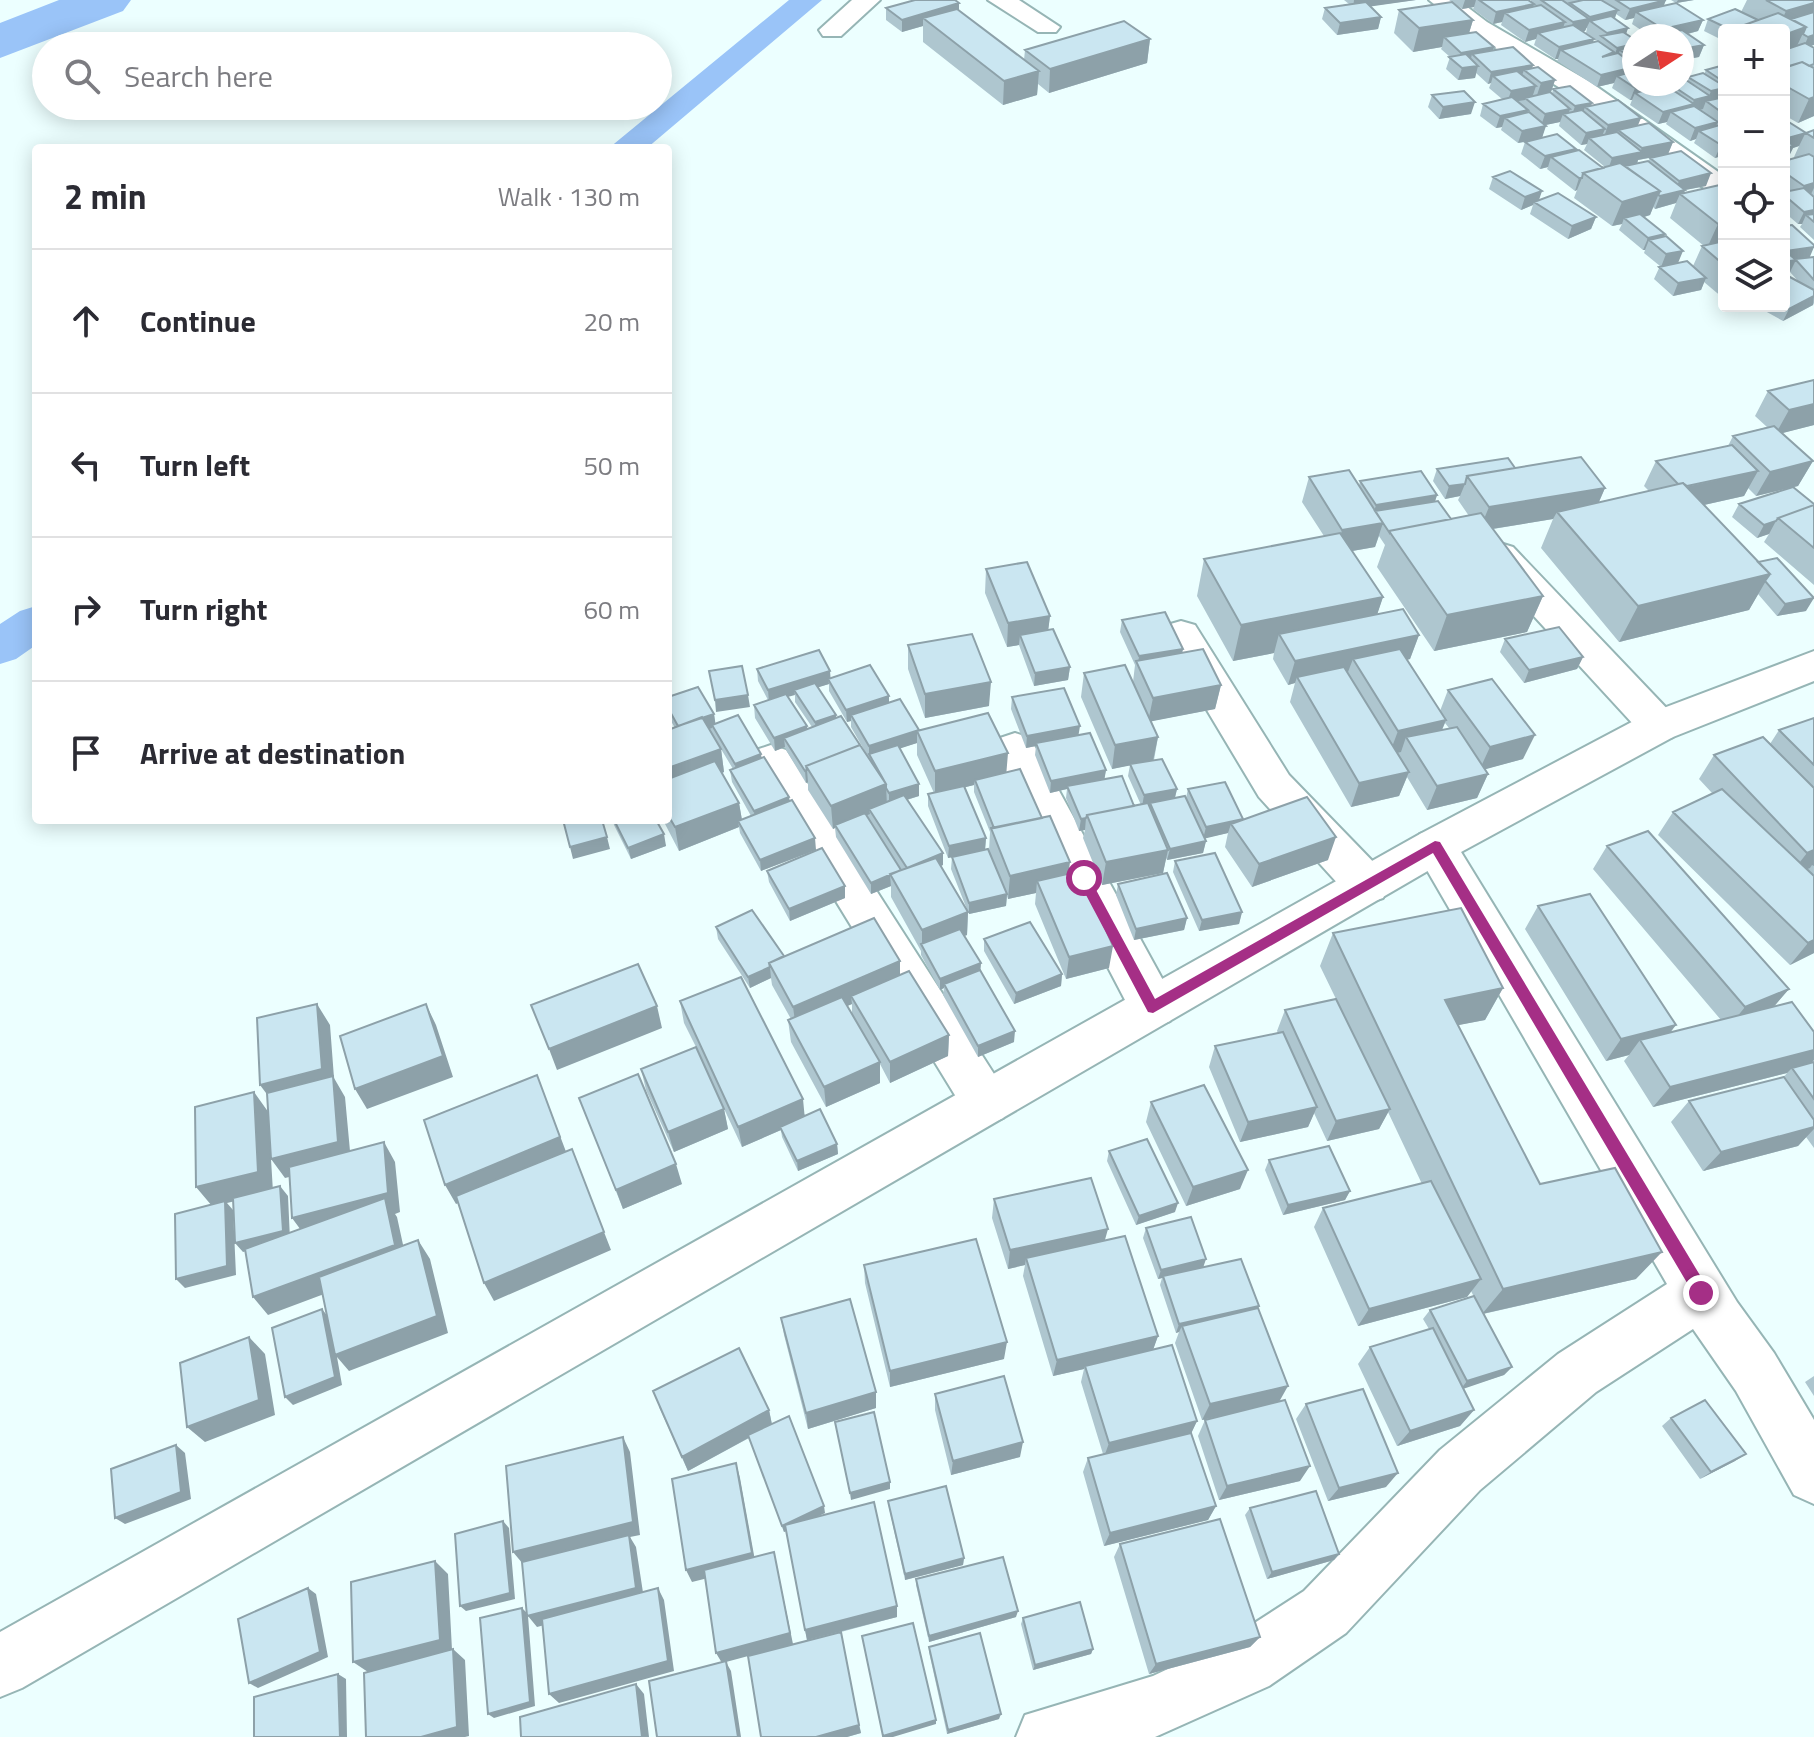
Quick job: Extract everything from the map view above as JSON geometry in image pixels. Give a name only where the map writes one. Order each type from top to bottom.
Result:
[{"type":"street","points":[[832,30],[867,0]]},
{"type":"street","points":[[1001,0],[1047,27]]},
{"type":"street","points":[[1442,0],[1478,27],[1631,122],[1718,185]]},
{"type":"street","points":[[1485,540],[1659,726]]},
{"type":"street","points":[[1181,635],[1274,786],[1367,885]]},
{"type":"street","points":[[0,1666],[1435,846],[1659,726],[1814,665]]},
{"type":"street","points":[[1015,749],[1153,1007]]},
{"type":"street","points":[[771,761],[986,1103]]},
{"type":"street","points":[[1435,846],[1710,1307],[1755,1372],[1814,1475]]},
{"type":"street","points":[[1047,1737],[1158,1705],[1247,1664],[1325,1612],[1460,1470],[1577,1373],[1710,1307]]},
{"type":"building","points":[[915,0],[955,0],[959,3],[902,20],[886,8]]},
{"type":"building","points":[[1479,0],[1528,0],[1534,4],[1496,12]]},
{"type":"building","points":[[1541,0],[1562,0],[1589,19],[1573,22]]},
{"type":"building","points":[[1601,0],[1618,10],[1590,17],[1570,3]]},
{"type":"building","points":[[1616,0],[1666,0],[1630,9]]},
{"type":"building","points":[[1766,0],[1814,0],[1814,3],[1786,11]]},
{"type":"building","points":[[1366,2],[1381,17],[1340,23],[1325,8]]},
{"type":"building","points":[[1452,2],[1473,20],[1419,28],[1399,10]]},
{"type":"building","points":[[1676,3],[1703,20],[1685,24],[1655,24],[1636,12]]},
{"type":"building","points":[[1541,5],[1565,22],[1529,30],[1505,13]]},
{"type":"building","points":[[957,9],[1039,71],[1004,81],[923,18]]},
{"type":"building","points":[[1735,9],[1758,20],[1747,24],[1718,24],[1708,19]]},
{"type":"building","points":[[1814,12],[1814,35],[1808,37],[1803,34],[1806,27],[1791,19]]},
{"type":"building","points":[[1778,13],[1806,27],[1790,33],[1790,24],[1747,24]]},
{"type":"building","points":[[1611,16],[1622,24],[1622,29],[1607,33],[1590,21]]},
{"type":"building","points":[[1124,21],[1150,39],[1050,69],[1025,50]]},
{"type":"building","points":[[1573,25],[1594,39],[1559,47],[1538,33]]},
{"type":"building","points":[[1476,32],[1494,47],[1461,53],[1444,37]]},
{"type":"building","points":[[1622,32],[1622,47],[1617,48],[1601,36]]},
{"type":"building","points":[[1694,38],[1704,45],[1694,47]]},
{"type":"building","points":[[1598,41],[1614,52],[1602,57],[1618,53],[1622,56],[1622,70],[1601,75],[1561,50]]},
{"type":"building","points":[[1805,43],[1814,48],[1814,64],[1809,66],[1802,62],[1790,66],[1790,48]]},
{"type":"building","points":[[1513,47],[1533,65],[1491,72],[1472,54]]},
{"type":"building","points":[[1466,54],[1478,66],[1462,68],[1449,57]]},
{"type":"building","points":[[1802,62],[1814,68],[1814,97],[1809,99],[1790,88],[1790,66]]},
{"type":"building","points":[[1538,67],[1555,80],[1541,83],[1524,70]]},
{"type":"building","points":[[1718,67],[1718,78],[1706,70]]},
{"type":"building","points":[[1517,71],[1536,86],[1511,91],[1493,76]]},
{"type":"building","points":[[1703,73],[1718,82],[1718,89],[1711,91],[1694,81],[1694,75]]},
{"type":"building","points":[[1694,85],[1710,96],[1694,100],[1688,96],[1694,96]]},
{"type":"building","points":[[1570,86],[1592,103],[1575,106],[1553,89]]},
{"type":"building","points":[[1464,91],[1475,102],[1443,107],[1432,95]]},
{"type":"building","points":[[1550,92],[1570,109],[1545,114],[1525,98]]},
{"type":"building","points":[[1639,96],[1682,96],[1694,104],[1663,112]]},
{"type":"building","points":[[1512,97],[1528,110],[1500,116],[1483,104]]},
{"type":"building","points":[[1718,98],[1718,110],[1706,101]]},
{"type":"building","points":[[1618,100],[1641,118],[1608,125],[1585,107]]},
{"type":"building","points":[[1694,106],[1718,122],[1695,128],[1671,112]]},
{"type":"building","points":[[1582,110],[1605,129],[1586,133],[1563,114]]},
{"type":"building","points":[[1529,112],[1546,126],[1522,131],[1505,118]]},
{"type":"building","points":[[1649,123],[1673,142],[1642,148],[1618,130]]},
{"type":"building","points":[[1790,123],[1806,133],[1790,137]]},
{"type":"building","points":[[1718,125],[1718,143],[1699,131]]},
{"type":"building","points":[[1617,132],[1642,152],[1612,158],[1589,138]]},
{"type":"building","points":[[1557,134],[1576,149],[1545,156],[1525,142]]},
{"type":"building","points":[[1579,150],[1603,168],[1583,173],[1579,178],[1551,157]]},
{"type":"building","points":[[1681,151],[1711,173],[1679,181],[1650,158]]},
{"type":"building","points":[[1809,154],[1814,157],[1814,183],[1804,186],[1790,176],[1790,159]]},
{"type":"building","points":[[1648,161],[1685,190],[1660,196],[1660,191],[1625,166]]},
{"type":"building","points":[[1620,163],[1660,191],[1622,202],[1583,173]]},
{"type":"building","points":[[1510,171],[1542,191],[1525,197],[1493,177]]},
{"type":"building","points":[[1718,185],[1718,224],[1680,194]]},
{"type":"building","points":[[1804,188],[1814,197],[1814,210],[1804,212],[1790,200],[1790,191]]},
{"type":"building","points":[[1558,193],[1596,217],[1572,226],[1534,202]]},
{"type":"building","points":[[1640,214],[1665,234],[1648,238],[1624,218]]},
{"type":"building","points":[[1792,225],[1814,247],[1790,250]]},
{"type":"building","points":[[1666,236],[1683,251],[1666,254],[1649,240]]},
{"type":"building","points":[[1718,242],[1718,260],[1702,246]]},
{"type":"building","points":[[1814,257],[1814,280],[1795,259]]},
{"type":"building","points":[[1687,261],[1706,278],[1678,283],[1659,267]]},
{"type":"building","points":[[1790,277],[1814,290],[1814,296],[1790,308]]},
{"type":"building","points":[[1814,380],[1814,404],[1789,410],[1768,391]]},
{"type":"building","points":[[1774,426],[1813,461],[1770,472],[1733,436]]},
{"type":"building","points":[[1732,445],[1758,471],[1687,486],[1678,484],[1656,461]]},
{"type":"building","points":[[1581,457],[1605,488],[1489,507],[1467,476]]},
{"type":"building","points":[[1508,458],[1515,468],[1467,476],[1465,484],[1449,486],[1437,469]]},
{"type":"building","points":[[1349,470],[1383,523],[1342,530],[1309,477]]},
{"type":"building","points":[[1421,471],[1437,495],[1376,505],[1360,481]]},
{"type":"building","points":[[1683,483],[1770,574],[1638,606],[1557,512]]},
{"type":"building","points":[[1793,487],[1814,505],[1764,525],[1739,504]]},
{"type":"building","points":[[1438,501],[1451,519],[1389,532],[1375,511]]},
{"type":"building","points":[[1814,505],[1814,548],[1778,518]]},
{"type":"building","points":[[1481,513],[1543,596],[1447,615],[1389,531]]},
{"type":"building","points":[[1340,533],[1383,597],[1241,625],[1204,559]]},
{"type":"building","points":[[1777,558],[1814,598],[1785,604],[1765,581],[1770,574],[1758,562]]},
{"type":"building","points":[[1027,562],[1050,616],[1008,623],[986,569]]},
{"type":"building","points":[[1403,609],[1419,635],[1295,661],[1279,634]]},
{"type":"building","points":[[1165,612],[1183,649],[1139,656],[1122,620]]},
{"type":"building","points":[[1559,627],[1583,657],[1529,670],[1505,639]]},
{"type":"building","points":[[1053,629],[1070,667],[1035,673],[1020,635]]},
{"type":"building","points":[[972,634],[991,682],[925,694],[908,645]]},
{"type":"building","points":[[1203,649],[1221,685],[1153,698],[1136,661]]},
{"type":"building","points":[[1400,649],[1446,720],[1398,731],[1353,659]]},
{"type":"building","points":[[819,650],[830,671],[768,690],[757,669]]},
{"type":"building","points":[[870,665],[889,696],[846,710],[828,679]]},
{"type":"building","points":[[1125,665],[1158,737],[1115,745],[1084,673]]},
{"type":"building","points":[[742,666],[748,695],[715,700],[709,671]]},
{"type":"building","points":[[1344,667],[1409,772],[1359,783],[1297,677]]},
{"type":"building","points":[[1492,679],[1535,735],[1490,747],[1448,690]]},
{"type":"building","points":[[815,683],[836,715],[815,722],[794,690]]},
{"type":"building","points":[[698,687],[714,714],[678,726],[672,715],[672,696]]},
{"type":"building","points":[[1064,688],[1080,726],[1027,736],[1012,697]]},
{"type":"building","points":[[786,694],[807,726],[774,738],[754,705]]},
{"type":"building","points":[[900,699],[919,730],[869,746],[851,715]]},
{"type":"building","points":[[988,713],[1008,753],[935,771],[917,731]]},
{"type":"building","points":[[738,715],[761,754],[735,764],[712,725]]},
{"type":"building","points":[[841,716],[860,745],[806,766],[805,771],[784,738]]},
{"type":"building","points":[[702,717],[721,749],[672,767],[672,728]]},
{"type":"building","points":[[1814,718],[1814,765],[1779,730]]},
{"type":"building","points":[[1457,727],[1488,774],[1437,786],[1406,737]]},
{"type":"building","points":[[1090,733],[1106,770],[1051,781],[1036,743]]},
{"type":"building","points":[[1763,737],[1814,788],[1814,850],[1807,853],[1714,755]]},
{"type":"building","points":[[860,745],[886,784],[831,806],[806,766]]},
{"type":"building","points":[[898,745],[919,784],[889,793],[869,754]]},
{"type":"building","points":[[764,757],[789,797],[754,811],[730,770]]},
{"type":"building","points":[[1162,759],[1177,789],[1144,795],[1130,764]]},
{"type":"building","points":[[715,761],[739,803],[675,827],[672,822],[672,777]]},
{"type":"building","points":[[1020,769],[1042,818],[994,828],[975,780]]},
{"type":"building","points":[[1122,776],[1134,806],[1087,815],[1081,819],[1067,786]]},
{"type":"building","points":[[1225,782],[1243,819],[1206,827],[1188,789]]},
{"type":"building","points":[[964,786],[986,838],[949,846],[928,794]]},
{"type":"building","points":[[1722,789],[1814,876],[1814,940],[1808,943],[1673,812]]},
{"type":"building","points":[[904,795],[943,853],[907,868],[869,809]]},
{"type":"building","points":[[1185,796],[1206,841],[1170,849],[1150,803]]},
{"type":"building","points":[[1307,797],[1336,837],[1259,864],[1231,824]]},
{"type":"building","points":[[792,800],[815,838],[760,860],[738,821]]},
{"type":"building","points":[[1148,803],[1168,850],[1106,862],[1087,815]]},
{"type":"building","points":[[865,813],[901,870],[871,883],[835,825]]},
{"type":"building","points":[[1050,816],[1070,862],[1010,876],[991,828]]},
{"type":"building","points":[[564,824],[603,824],[607,837],[570,847]]},
{"type":"building","points":[[616,824],[658,824],[664,834],[628,848]]},
{"type":"building","points":[[1648,831],[1789,989],[1745,1007],[1607,846]]},
{"type":"building","points":[[822,848],[845,886],[789,909],[767,871]]},
{"type":"building","points":[[988,849],[1007,894],[969,903],[952,857]]},
{"type":"building","points":[[1215,853],[1242,912],[1202,920],[1175,861]]},
{"type":"building","points":[[936,858],[968,912],[922,930],[890,874]]},
{"type":"building","points":[[1080,871],[1113,946],[1069,957],[1037,881]]},
{"type":"building","points":[[1167,873],[1187,918],[1136,929],[1118,884]]},
{"type":"building","points":[[1590,894],[1676,1025],[1621,1039],[1538,906]]},
{"type":"building","points":[[1461,908],[1503,988],[1445,1000],[1540,1184],[1615,1168],[1662,1252],[1503,1289],[1333,933]]},
{"type":"building","points":[[752,910],[784,956],[769,963],[770,967],[748,977],[716,927]]},
{"type":"building","points":[[874,918],[900,961],[793,1007],[769,963]]},
{"type":"building","points":[[1030,922],[1062,974],[1016,993],[984,939]]},
{"type":"building","points":[[960,929],[981,963],[940,979],[921,944]]},
{"type":"building","points":[[638,964],[657,1006],[549,1049],[531,1005]]},
{"type":"building","points":[[980,970],[1015,1031],[978,1046],[944,984]]},
{"type":"building","points":[[909,971],[949,1035],[890,1062],[851,996]]},
{"type":"building","points":[[741,977],[803,1099],[738,1127],[680,1001]]},
{"type":"building","points":[[842,997],[880,1062],[824,1087],[788,1020]]},
{"type":"building","points":[[1336,999],[1390,1109],[1336,1121],[1285,1010]]},
{"type":"building","points":[[1792,1002],[1814,1032],[1814,1050],[1670,1087],[1640,1040]]},
{"type":"building","points":[[317,1004],[322,1069],[260,1085],[257,1018]]},
{"type":"building","points":[[426,1004],[443,1056],[355,1089],[340,1036]]},
{"type":"building","points":[[1283,1032],[1317,1107],[1248,1122],[1215,1046]]},
{"type":"building","points":[[696,1047],[724,1109],[668,1132],[641,1069]]},
{"type":"building","points":[[1814,1062],[1814,1099],[1792,1068]]},
{"type":"building","points":[[638,1074],[676,1164],[616,1190],[579,1098]]},
{"type":"building","points":[[537,1075],[560,1137],[445,1185],[424,1120]]},
{"type":"building","points":[[333,1076],[338,1142],[271,1159],[267,1093]]},
{"type":"building","points":[[1784,1077],[1814,1120],[1814,1127],[1721,1152],[1689,1101]]},
{"type":"building","points":[[1204,1085],[1248,1170],[1193,1187],[1151,1102]]},
{"type":"building","points":[[254,1092],[258,1172],[196,1187],[195,1107]]},
{"type":"building","points":[[820,1109],[837,1144],[797,1161],[780,1127]]},
{"type":"building","points":[[1147,1139],[1178,1203],[1139,1216],[1109,1151]]},
{"type":"building","points":[[384,1142],[388,1193],[292,1218],[289,1167]]},
{"type":"building","points":[[1329,1146],[1350,1191],[1288,1205],[1269,1160]]},
{"type":"building","points":[[572,1149],[604,1232],[484,1283],[456,1196]]},
{"type":"building","points":[[1091,1178],[1108,1229],[1010,1250],[994,1199]]},
{"type":"building","points":[[1431,1181],[1481,1279],[1369,1309],[1323,1208]]},
{"type":"building","points":[[280,1186],[283,1231],[235,1243],[233,1198]]},
{"type":"building","points":[[385,1198],[395,1245],[253,1297],[245,1249]]},
{"type":"building","points":[[225,1201],[227,1266],[176,1279],[175,1214]]},
{"type":"building","points":[[1191,1217],[1206,1259],[1161,1270],[1146,1228]]},
{"type":"building","points":[[1125,1236],[1158,1336],[1057,1360],[1026,1258]]},
{"type":"building","points":[[976,1239],[1007,1342],[890,1371],[864,1265]]},
{"type":"building","points":[[418,1240],[437,1316],[335,1355],[319,1277]]},
{"type":"building","points":[[1241,1259],[1259,1306],[1179,1324],[1163,1276]]},
{"type":"building","points":[[1474,1296],[1512,1367],[1467,1381],[1430,1310]]},
{"type":"building","points":[[850,1299],[876,1392],[806,1413],[781,1318]]},
{"type":"building","points":[[1258,1308],[1288,1386],[1210,1404],[1182,1326]]},
{"type":"building","points":[[322,1309],[335,1377],[285,1397],[272,1328]]},
{"type":"building","points":[[1433,1328],[1474,1410],[1410,1431],[1370,1347]]},
{"type":"building","points":[[249,1337],[259,1400],[187,1427],[180,1363]]},
{"type":"building","points":[[1172,1345],[1197,1421],[1109,1443],[1085,1366]]},
{"type":"building","points":[[739,1348],[769,1410],[682,1457],[653,1391]]},
{"type":"building","points":[[1004,1376],[1023,1442],[953,1461],[935,1394]]},
{"type":"building","points":[[1363,1389],[1398,1473],[1339,1488],[1306,1404]]},
{"type":"building","points":[[1285,1400],[1310,1466],[1227,1486],[1205,1420]]},
{"type":"building","points":[[1705,1400],[1746,1454],[1711,1472],[1671,1418]]},
{"type":"building","points":[[874,1412],[890,1482],[850,1493],[835,1422]]},
{"type":"building","points":[[789,1416],[824,1506],[782,1526],[748,1435]]},
{"type":"building","points":[[1191,1433],[1216,1506],[1110,1533],[1088,1458]]},
{"type":"building","points":[[623,1437],[633,1522],[513,1552],[506,1466]]},
{"type":"building","points":[[176,1445],[181,1492],[115,1518],[111,1469]]},
{"type":"building","points":[[736,1463],[752,1553],[686,1570],[672,1479]]},
{"type":"building","points":[[946,1486],[964,1558],[905,1574],[888,1501]]},
{"type":"building","points":[[1316,1491],[1339,1554],[1272,1572],[1250,1508]]},
{"type":"building","points":[[874,1502],[897,1606],[805,1630],[785,1525]]},
{"type":"building","points":[[1220,1519],[1260,1637],[1156,1664],[1120,1544]]},
{"type":"building","points":[[503,1521],[510,1593],[460,1606],[455,1534]]},
{"type":"building","points":[[629,1535],[636,1588],[527,1616],[522,1562]]},
{"type":"building","points":[[774,1552],[790,1633],[716,1653],[704,1570]]},
{"type":"building","points":[[1003,1557],[1018,1611],[929,1636],[916,1579]]},
{"type":"building","points":[[435,1561],[440,1640],[353,1662],[351,1582]]},
{"type":"building","points":[[308,1588],[320,1652],[249,1683],[238,1619]]},
{"type":"building","points":[[658,1588],[668,1661],[549,1694],[542,1619]]},
{"type":"building","points":[[1080,1602],[1093,1649],[1035,1665],[1023,1618]]},
{"type":"building","points":[[522,1608],[530,1702],[488,1714],[480,1618]]},
{"type":"building","points":[[913,1623],[936,1720],[883,1736],[862,1636]]},
{"type":"building","points":[[841,1632],[859,1725],[816,1737],[761,1737],[748,1656]]},
{"type":"building","points":[[980,1633],[1001,1714],[948,1730],[929,1647]]},
{"type":"building","points":[[453,1649],[457,1727],[421,1737],[366,1737],[364,1673]]},
{"type":"building","points":[[726,1661],[738,1737],[657,1737],[649,1681]]},
{"type":"building","points":[[338,1674],[340,1737],[254,1737],[254,1697]]},
{"type":"building","points":[[636,1684],[642,1737],[521,1737],[520,1717]]},
{"type":"waterway","points":[[0,42],[105,0]]},
{"type":"waterway","points":[[672,110],[807,0]]},
{"type":"waterway","points":[[631,144],[660,120]]},
{"type":"waterway","points":[[0,647],[32,625]]},
{"type":"route","points":[[1084,878],[1153,1007],[1435,846],[1701,1293]]}]
